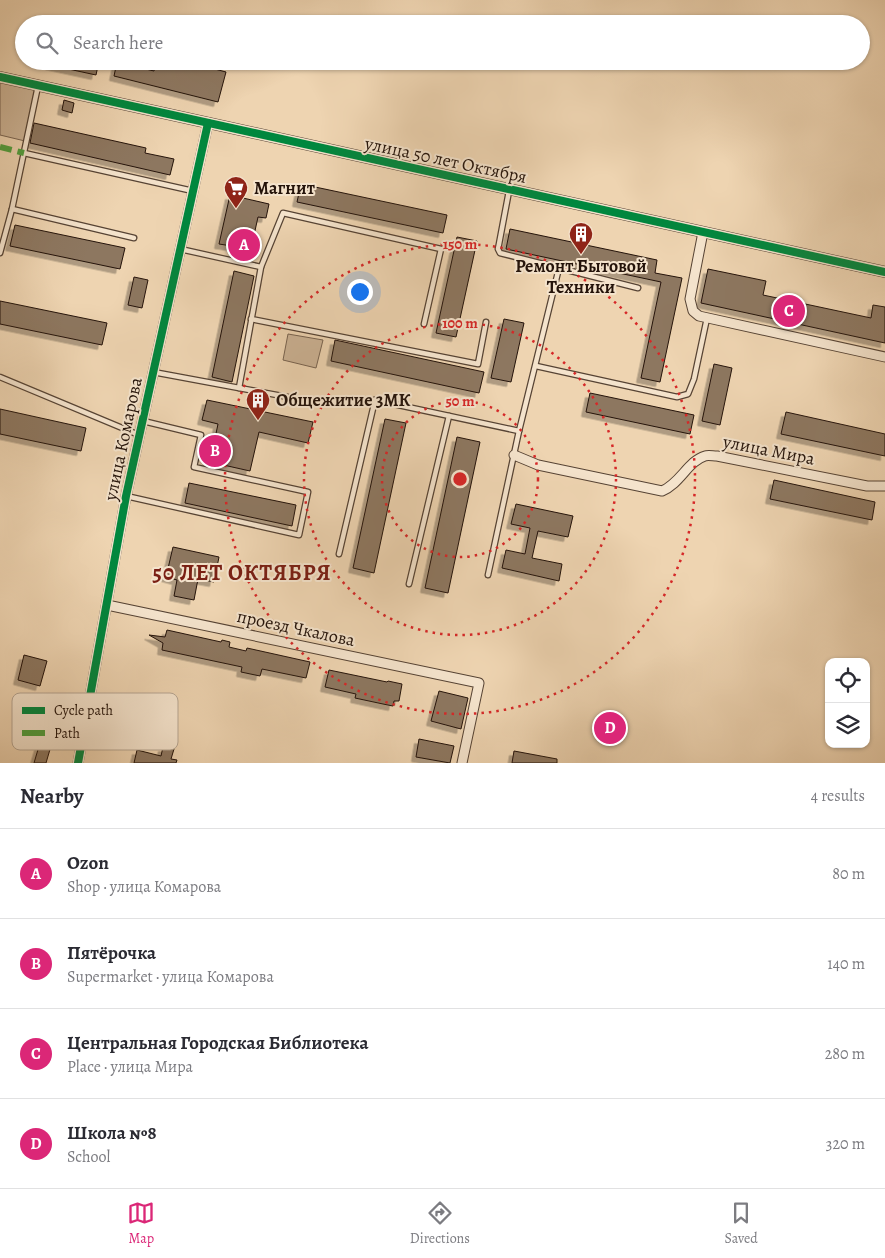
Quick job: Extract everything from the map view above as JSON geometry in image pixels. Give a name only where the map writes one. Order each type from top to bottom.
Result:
[{"type":"street","name":"улица 50 лет Октября","points":[[0,77],[885,272]]},
{"type":"street","name":"улица Комарова","points":[[91,693],[126,496],[208,123]]},
{"type":"street","points":[[703,232],[690,299],[693,311],[699,316],[885,357]]},
{"type":"street","name":"улица Мира","points":[[514,455],[538,466],[662,491],[672,488],[689,468],[705,455],[867,486],[885,486]]},
{"type":"street","name":"проезд Чкалова","points":[[107,605],[479,683],[462,763]]},
{"type":"street","name":"улица Комарова","points":[[78,763],[80,750]]},
{"type":"lane","points":[[0,253],[12,209],[39,85]]},
{"type":"lane","points":[[24,153],[193,191]]},
{"type":"lane","points":[[510,189],[498,249],[500,252],[638,288]]},
{"type":"lane","points":[[12,209],[134,238]]},
{"type":"lane","points":[[239,388],[261,267],[283,213],[441,249],[424,324]]},
{"type":"lane","points":[[180,249],[261,267]]},
{"type":"lane","points":[[488,575],[519,431],[558,268]]},
{"type":"lane","points":[[536,366],[677,397],[688,394],[694,379],[707,318]]},
{"type":"lane","points":[[252,319],[478,364],[486,322]]},
{"type":"lane","points":[[153,372],[320,403],[375,400],[519,431]]},
{"type":"lane","points":[[0,377],[139,435]]},
{"type":"lane","points":[[339,554],[375,400]]},
{"type":"lane","points":[[410,584],[449,416]]},
{"type":"lane","points":[[126,496],[299,535],[308,492],[194,466],[201,435],[142,421]]},
{"type":"shaded area","points":[[0,80],[37,88],[25,141],[0,135]]},
{"type":"shaded area","points":[[288,334],[323,340],[316,368],[283,360]]},
{"type":"building","points":[[73,70],[97,70],[96,75]]},
{"type":"building","points":[[115,70],[219,70],[226,72],[218,102],[114,76]]},
{"type":"building","points":[[64,100],[74,103],[72,113],[62,110]]},
{"type":"building","points":[[34,123],[146,148],[145,153],[174,159],[170,175],[30,143]]},
{"type":"building","points":[[301,184],[447,215],[443,233],[297,202]]},
{"type":"building","points":[[230,195],[269,204],[266,218],[258,217],[251,249],[219,244]]},
{"type":"building","points":[[15,225],[125,248],[120,269],[10,246]]},
{"type":"building","points":[[510,229],[657,260],[655,273],[682,278],[660,382],[641,378],[661,282],[506,249]]},
{"type":"building","points":[[457,237],[477,241],[456,337],[436,333]]},
{"type":"building","points":[[708,269],[766,281],[763,295],[871,318],[873,305],[885,307],[885,343],[701,303]]},
{"type":"building","points":[[234,271],[254,276],[232,382],[212,377]]},
{"type":"building","points":[[134,277],[148,280],[142,308],[128,305]]},
{"type":"building","points":[[0,301],[107,323],[102,345],[0,324]]},
{"type":"building","points":[[504,319],[524,323],[511,382],[491,378]]},
{"type":"building","points":[[335,340],[484,372],[479,393],[331,361]]},
{"type":"building","points":[[714,364],[732,368],[720,425],[702,421]]},
{"type":"building","points":[[590,393],[694,415],[690,434],[586,412]]},
{"type":"building","points":[[207,400],[313,422],[308,443],[259,432],[250,471],[210,462],[218,424],[202,420]]},
{"type":"building","points":[[0,409],[86,428],[81,451],[0,434]]},
{"type":"building","points":[[786,412],[885,434],[885,456],[781,434]]},
{"type":"building","points":[[385,419],[406,423],[374,573],[353,568]]},
{"type":"building","points":[[457,437],[480,442],[448,593],[425,588]]},
{"type":"building","points":[[774,480],[875,502],[872,520],[770,499]]},
{"type":"building","points":[[189,483],[296,505],[292,526],[185,503]]},
{"type":"building","points":[[516,504],[573,516],[568,537],[538,531],[532,558],[562,564],[559,581],[502,568],[506,550],[525,554],[530,528],[511,524]]},
{"type":"building","points":[[173,547],[219,557],[214,582],[198,579],[194,600],[174,596],[177,580],[166,577]]},
{"type":"building","points":[[167,630],[221,642],[222,640],[230,642],[229,647],[246,651],[247,648],[310,662],[306,678],[262,669],[260,676],[241,672],[242,667],[162,650],[163,643],[149,635],[165,637]]},
{"type":"building","points":[[24,655],[47,661],[40,686],[18,680]]},
{"type":"building","points":[[329,670],[402,684],[399,701],[394,701],[393,706],[355,698],[356,694],[325,687]]},
{"type":"building","points":[[439,691],[468,698],[461,729],[431,721]]},
{"type":"building","points":[[419,739],[454,746],[450,763],[416,757]]},
{"type":"building","points":[[38,750],[50,750],[46,763],[34,763]]},
{"type":"building","points":[[137,750],[161,756],[162,750],[174,750],[171,759],[177,760],[176,763],[134,763]]},
{"type":"building","points":[[514,751],[557,759],[557,763],[512,763]]},
{"type":"marked path","points":[[0,147],[24,153]]},
{"type":"cycle path","points":[[0,77],[885,272]]},
{"type":"cycle path","points":[[91,693],[126,496],[208,123]]},
{"type":"cycle path","points":[[78,763],[80,750]]},
{"type":"place","name":"Магнит","points":[[236,209]]},
{"type":"place","name":"Ozon","points":[[244,245]]},
{"type":"place","name":"Ремонт Бытовой Техники","points":[[581,255]]},
{"type":"place","name":"Центральная Городская Библиотека","points":[[789,311]]},
{"type":"place","name":"Общежитие 3МК","points":[[258,421]]},
{"type":"place","name":"Пятёрочка","points":[[215,451]]},
{"type":"place","name":"Школа №8","points":[[610,728]]},
{"type":"district","name":"50 ЛЕТ ОКТЯБРЯ","points":[[242,572]]}]
